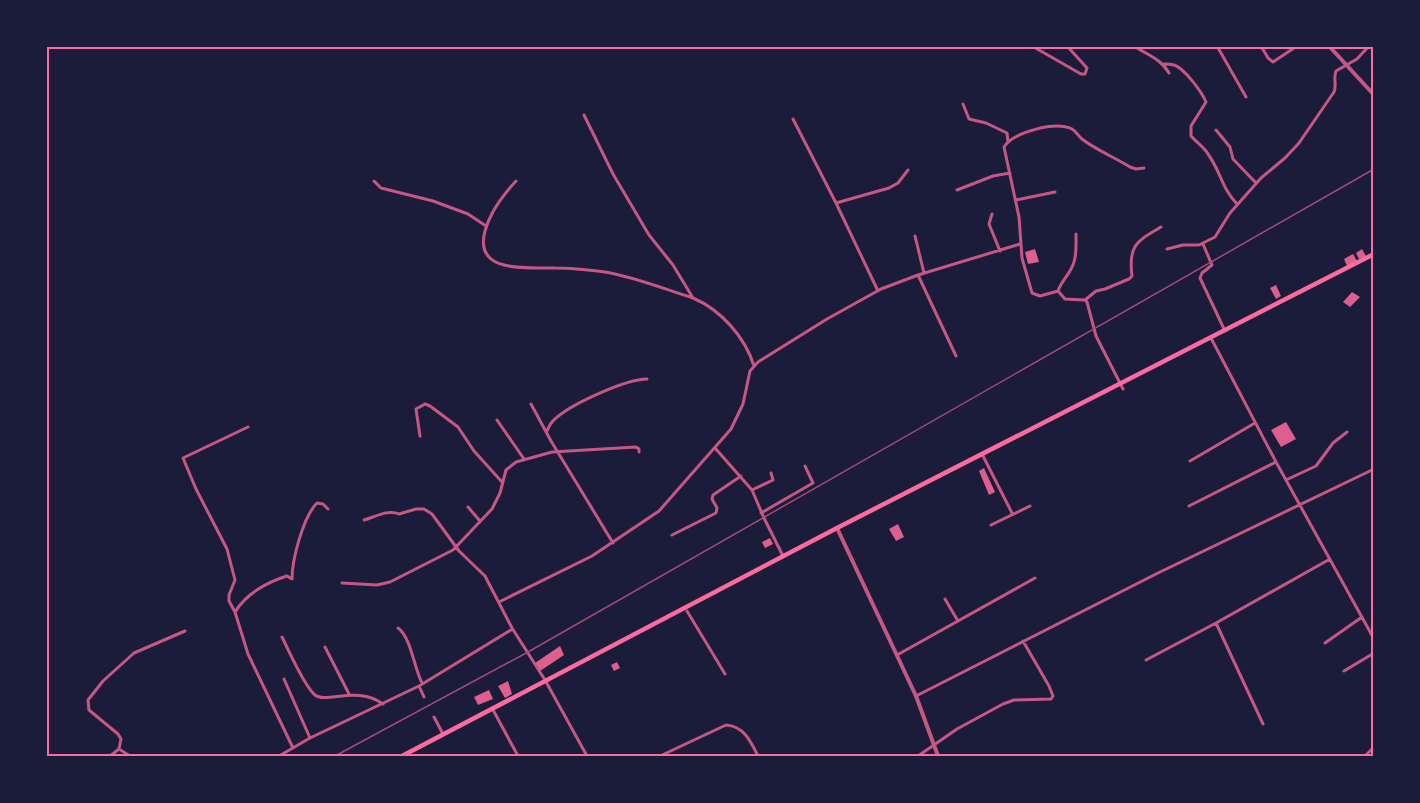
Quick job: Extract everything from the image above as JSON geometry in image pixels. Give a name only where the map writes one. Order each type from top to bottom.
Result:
[{"type":"main road","points":[[402,756],[837,528],[1122,386],[1374,254]]},
{"type":"street","points":[[1032,46],[1084,74],[1087,68],[1067,46]]},
{"type":"street","points":[[1134,46],[1164,64],[1174,65],[1181,69],[1203,96],[1206,102],[1191,126],[1191,136],[1209,155],[1217,168],[1222,185],[1238,204]]},
{"type":"street","points":[[1216,46],[1245,97]]},
{"type":"street","points":[[1261,46],[1273,62],[1296,46]]},
{"type":"street","points":[[1329,46],[1374,95]]},
{"type":"street","points":[[1167,249],[1203,244],[1219,232],[1256,183],[1286,158],[1305,134],[1334,92],[1336,71],[1357,58],[1369,46]]},
{"type":"street","points":[[1164,64],[1169,74]]},
{"type":"street","points":[[963,104],[969,119],[986,123],[1007,133],[1008,142]]},
{"type":"street","points":[[584,115],[613,174],[649,235],[673,265],[693,298]]},
{"type":"street","points":[[793,119],[878,291]]},
{"type":"street","points":[[1058,291],[1040,296],[1032,293],[1020,244],[1016,200],[1004,151],[1005,144],[1039,128],[1069,128],[1075,130],[1082,140],[1130,167],[1136,170],[1144,168]]},
{"type":"street","points":[[1216,130],[1230,147],[1233,159],[1256,183]]},
{"type":"street","points":[[836,203],[889,188],[898,183],[908,170]]},
{"type":"street","points":[[957,190],[972,183],[1010,173]]},
{"type":"street","points":[[374,181],[381,188],[422,198],[468,214],[486,226]]},
{"type":"street","points":[[516,181],[488,220],[483,247],[489,257],[502,265],[513,268],[579,269],[612,273],[693,298],[705,303],[733,329],[750,353],[754,366]]},
{"type":"street","points":[[1016,200],[1055,192]]},
{"type":"street","points":[[992,214],[988,224],[1000,251]]},
{"type":"street","points":[[1058,291],[1065,299],[1085,300],[1096,291],[1129,279],[1132,276],[1133,248],[1140,239],[1161,227]]},
{"type":"street","points":[[1058,291],[1074,262],[1076,234]]},
{"type":"street","points":[[915,236],[924,273]]},
{"type":"street","points":[[499,602],[592,556],[659,511],[731,429],[746,395],[748,376],[754,366],[827,319],[878,291],[924,273],[1020,244]]},
{"type":"street","points":[[1203,244],[1212,265],[1202,273],[1200,278],[1225,331]]},
{"type":"street","points":[[918,275],[956,356]]},
{"type":"street","points":[[1085,300],[1089,305],[1096,336],[1122,386]]},
{"type":"street","points":[[1211,338],[1276,462],[1374,639]]},
{"type":"street","points":[[547,431],[557,417],[589,399],[632,380],[647,379]]},
{"type":"street","points":[[420,436],[416,410],[425,404],[458,427],[474,451],[502,482]]},
{"type":"street","points":[[531,404],[613,543]]},
{"type":"street","points":[[497,420],[524,459]]},
{"type":"street","points":[[1190,461],[1255,423]]},
{"type":"street","points":[[248,427],[183,458],[227,549],[234,580],[228,597],[248,654],[293,748]]},
{"type":"street","points":[[1286,480],[1316,466],[1333,443],[1347,432]]},
{"type":"street","points":[[342,583],[377,585],[390,582],[457,547],[497,500],[508,466],[524,459],[552,452],[636,447],[639,452]]},
{"type":"street","points":[[715,448],[752,490],[783,556]]},
{"type":"street","points":[[982,454],[1012,513]]},
{"type":"street","points":[[1190,506],[1276,462]]},
{"type":"street","points":[[761,513],[813,483],[806,466]]},
{"type":"street","points":[[916,696],[1300,503],[1374,469]]},
{"type":"street","points":[[752,490],[773,480],[771,473]]},
{"type":"street","points":[[672,535],[716,513],[717,508],[712,499],[713,495],[741,476]]},
{"type":"street","points":[[235,612],[242,603],[266,584],[287,576],[292,579],[296,548],[312,508],[317,503],[328,509]]},
{"type":"street","points":[[991,525],[1029,506]]},
{"type":"street","points":[[468,507],[480,521]]},
{"type":"street","points":[[364,520],[416,509],[424,509],[436,517],[457,547],[485,576],[515,634],[545,680],[587,756]]},
{"type":"street","points":[[837,528],[916,696],[938,756]]},
{"type":"street","points":[[1146,660],[1330,559]]},
{"type":"street","points":[[897,655],[1035,578]]},
{"type":"street","points":[[945,599],[958,621]]},
{"type":"street","points":[[687,611],[726,674]]},
{"type":"street","points":[[1325,643],[1362,617]]},
{"type":"street","points":[[1216,623],[1263,724]]},
{"type":"street","points":[[399,628],[404,634],[423,697]]},
{"type":"street","points":[[279,756],[310,738],[420,685],[509,633],[512,628]]},
{"type":"street","points":[[110,756],[119,748],[121,739],[90,710],[88,700],[103,681],[134,653],[186,631]]},
{"type":"street","points":[[509,633],[515,634]]},
{"type":"street","points":[[282,637],[307,684],[316,696],[324,698],[349,694],[369,697],[383,704]]},
{"type":"street","points":[[918,756],[957,729],[1014,700],[1051,699],[1053,696],[1049,686],[1023,641]]},
{"type":"street","points":[[325,647],[349,694]]},
{"type":"street","points":[[1344,671],[1374,653]]},
{"type":"street","points":[[284,679],[310,738]]},
{"type":"street","points":[[492,708],[518,756]]},
{"type":"street","points":[[434,717],[443,735]]},
{"type":"street","points":[[660,756],[726,725],[743,732],[758,756]]},
{"type":"street","points":[[1365,756],[1374,747]]},
{"type":"street","points":[[119,748],[130,756]]},
{"type":"building","points":[[1035,249],[1039,262],[1028,264],[1025,252]]},
{"type":"building","points":[[1362,249],[1366,256],[1359,259],[1356,253]]},
{"type":"building","points":[[1353,254],[1357,261],[1347,266],[1344,259]]},
{"type":"building","points":[[1276,285],[1281,296],[1276,299],[1270,288]]},
{"type":"building","points":[[1352,292],[1360,297],[1350,307],[1343,302]]},
{"type":"building","points":[[1286,422],[1296,439],[1281,447],[1271,430]]},
{"type":"building","points":[[984,468],[995,492],[989,495],[979,471]]},
{"type":"building","points":[[898,524],[904,537],[896,541],[889,529]]},
{"type":"building","points":[[770,538],[773,544],[765,548],[762,542]]},
{"type":"building","points":[[560,646],[564,655],[540,671],[535,663]]},
{"type":"building","points":[[617,662],[620,668],[614,671],[611,665]]},
{"type":"building","points":[[508,681],[512,694],[505,698],[498,686]]},
{"type":"building","points":[[489,690],[493,699],[478,705],[474,697]]},
{"type":"railway","points":[[335,756],[528,652],[1374,169]]}]
